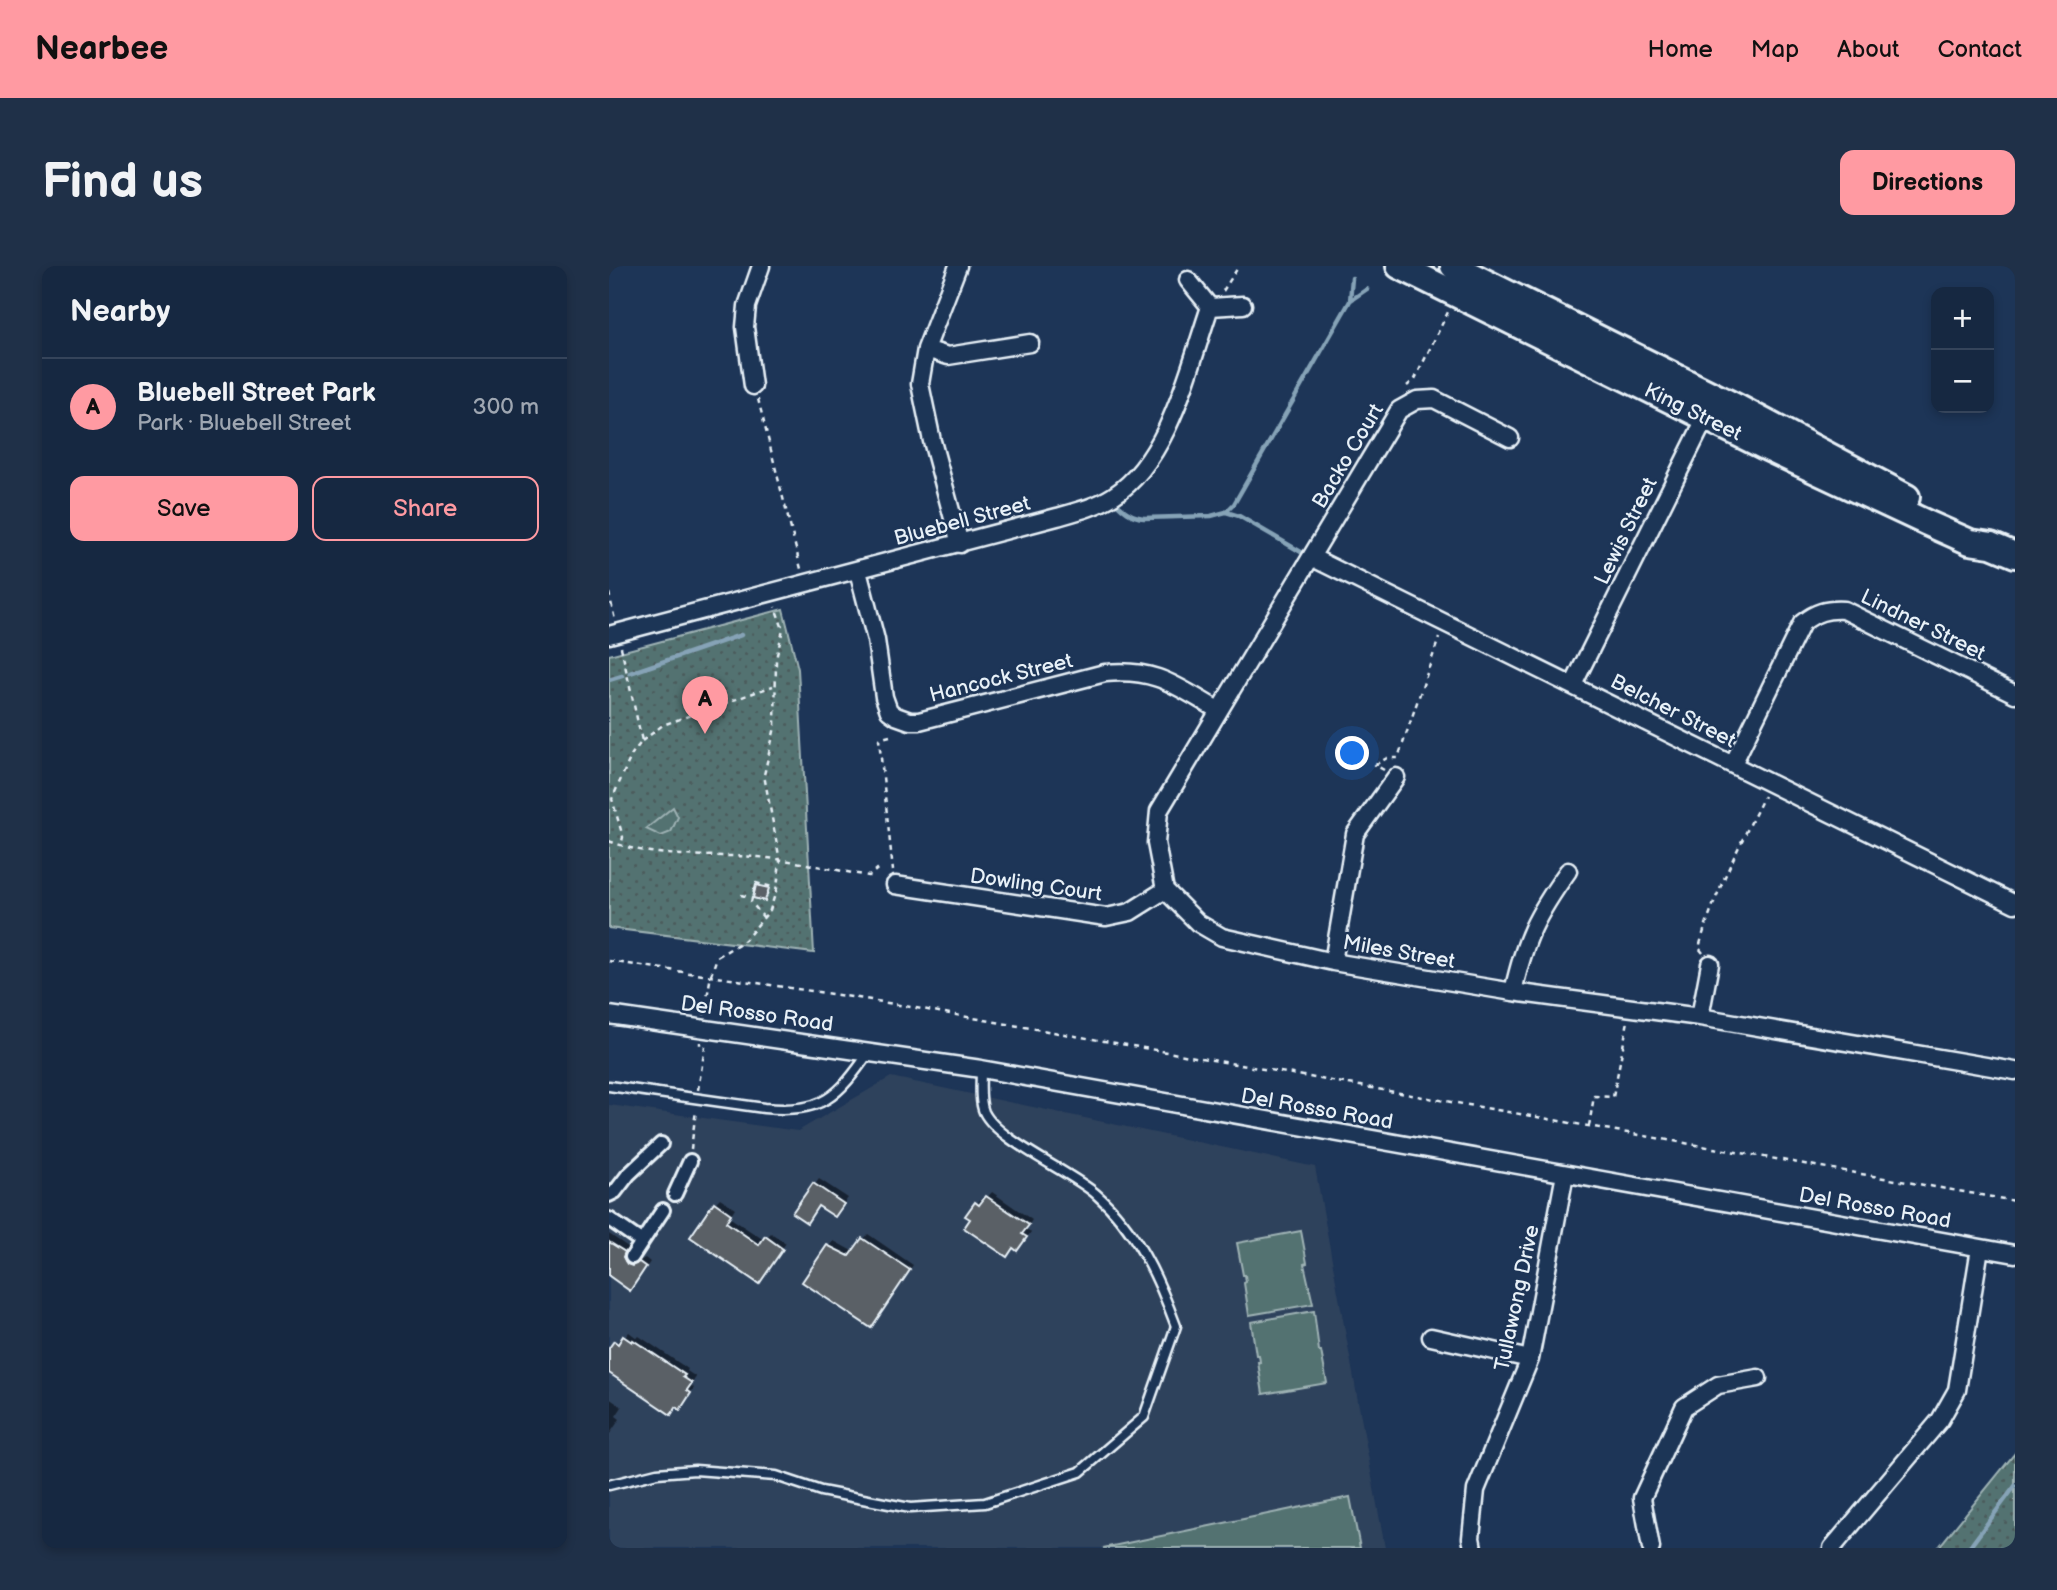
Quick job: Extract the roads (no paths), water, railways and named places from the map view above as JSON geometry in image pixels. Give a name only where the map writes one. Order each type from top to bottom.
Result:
[{"type":"main road","name":"King Street","points":[[1399,266],[1711,407]]},
{"type":"main road","name":"King Street","points":[[1453,266],[1927,523],[1970,542],[1991,545],[2015,555]]},
{"type":"street","points":[[754,386],[745,327],[747,306],[761,266]]},
{"type":"street","points":[[958,266],[926,349],[920,384],[960,544]]},
{"type":"street","points":[[1188,280],[1210,307],[1243,304]]},
{"type":"street","name":"Bluebell Street","points":[[615,633],[960,544],[1083,510],[1111,498],[1142,471],[1168,428],[1210,307]]},
{"type":"street","points":[[926,349],[948,356],[1030,343]]},
{"type":"street","name":"Backo Court","points":[[1311,557],[1399,410],[1417,400],[1434,399],[1510,438]]},
{"type":"street","name":"Lewis Street","points":[[1573,685],[1711,407]]},
{"type":"street","points":[[1164,890],[1156,843],[1159,810],[1311,557]]},
{"type":"street","name":"Belcher Street","points":[[1311,557],[2015,904]]},
{"type":"street","name":"Hancock Street","points":[[858,571],[876,640],[884,697],[889,711],[902,719],[919,721],[1105,673],[1126,671],[1165,679],[1218,710]]},
{"type":"street","name":"Lindner Street","points":[[1733,764],[1802,623],[1815,613],[1829,609],[1844,610],[2015,694]]},
{"type":"street","points":[[1333,962],[1355,834],[1396,777]]},
{"type":"street","points":[[1513,992],[1530,930],[1568,870]]},
{"type":"street","name":"Dowling Court","points":[[895,885],[1105,917],[1130,912],[1164,890]]},
{"type":"street","name":"Miles Street","points":[[1164,890],[1198,923],[1222,937],[1333,962],[1513,992],[1700,1017],[2015,1071]]},
{"type":"street","points":[[1700,1017],[1710,964]]},
{"type":"street","name":"Del Rosso Road","points":[[609,1015],[981,1069],[2015,1254]]},
{"type":"street","points":[[609,1195],[661,1144]]},
{"type":"street","points":[[675,1194],[690,1161]]},
{"type":"street","name":"Tullawong Drive","points":[[1473,1548],[1471,1538],[1476,1490],[1530,1359],[1565,1174]]},
{"type":"street","points":[[632,1257],[663,1210]]},
{"type":"street","points":[[609,1219],[642,1242]]},
{"type":"street","points":[[1835,1547],[1940,1420],[1957,1390],[1980,1248]]},
{"type":"street","points":[[1431,1337],[1530,1359]]},
{"type":"street","points":[[1651,1548],[1642,1498],[1684,1407],[1718,1385],[1758,1378]]},
{"type":"lane","points":[[609,1086],[764,1108],[807,1108],[826,1101],[842,1088],[870,1051]]},
{"type":"lane","points":[[609,1485],[657,1472],[695,1470],[776,1476],[821,1491],[911,1508],[985,1503],[1080,1472],[1144,1417],[1176,1326],[1166,1299],[1138,1240],[1096,1194],[1000,1132],[984,1112],[981,1069]]},
{"type":"waterway","points":[[1114,501],[1127,512],[1144,518],[1211,516],[1226,512],[1234,504],[1350,301],[1352,278]]},
{"type":"waterway","points":[[1351,300],[1367,289]]},
{"type":"waterway","points":[[1226,512],[1239,516],[1308,556]]},
{"type":"waterway","points":[[630,673],[741,635]]},
{"type":"waterway","points":[[609,680],[622,676]]},
{"type":"waterway","points":[[1969,1548],[2015,1486]]},
{"type":"place","name":"Bluebell Street Park","points":[[705,734]]}]
